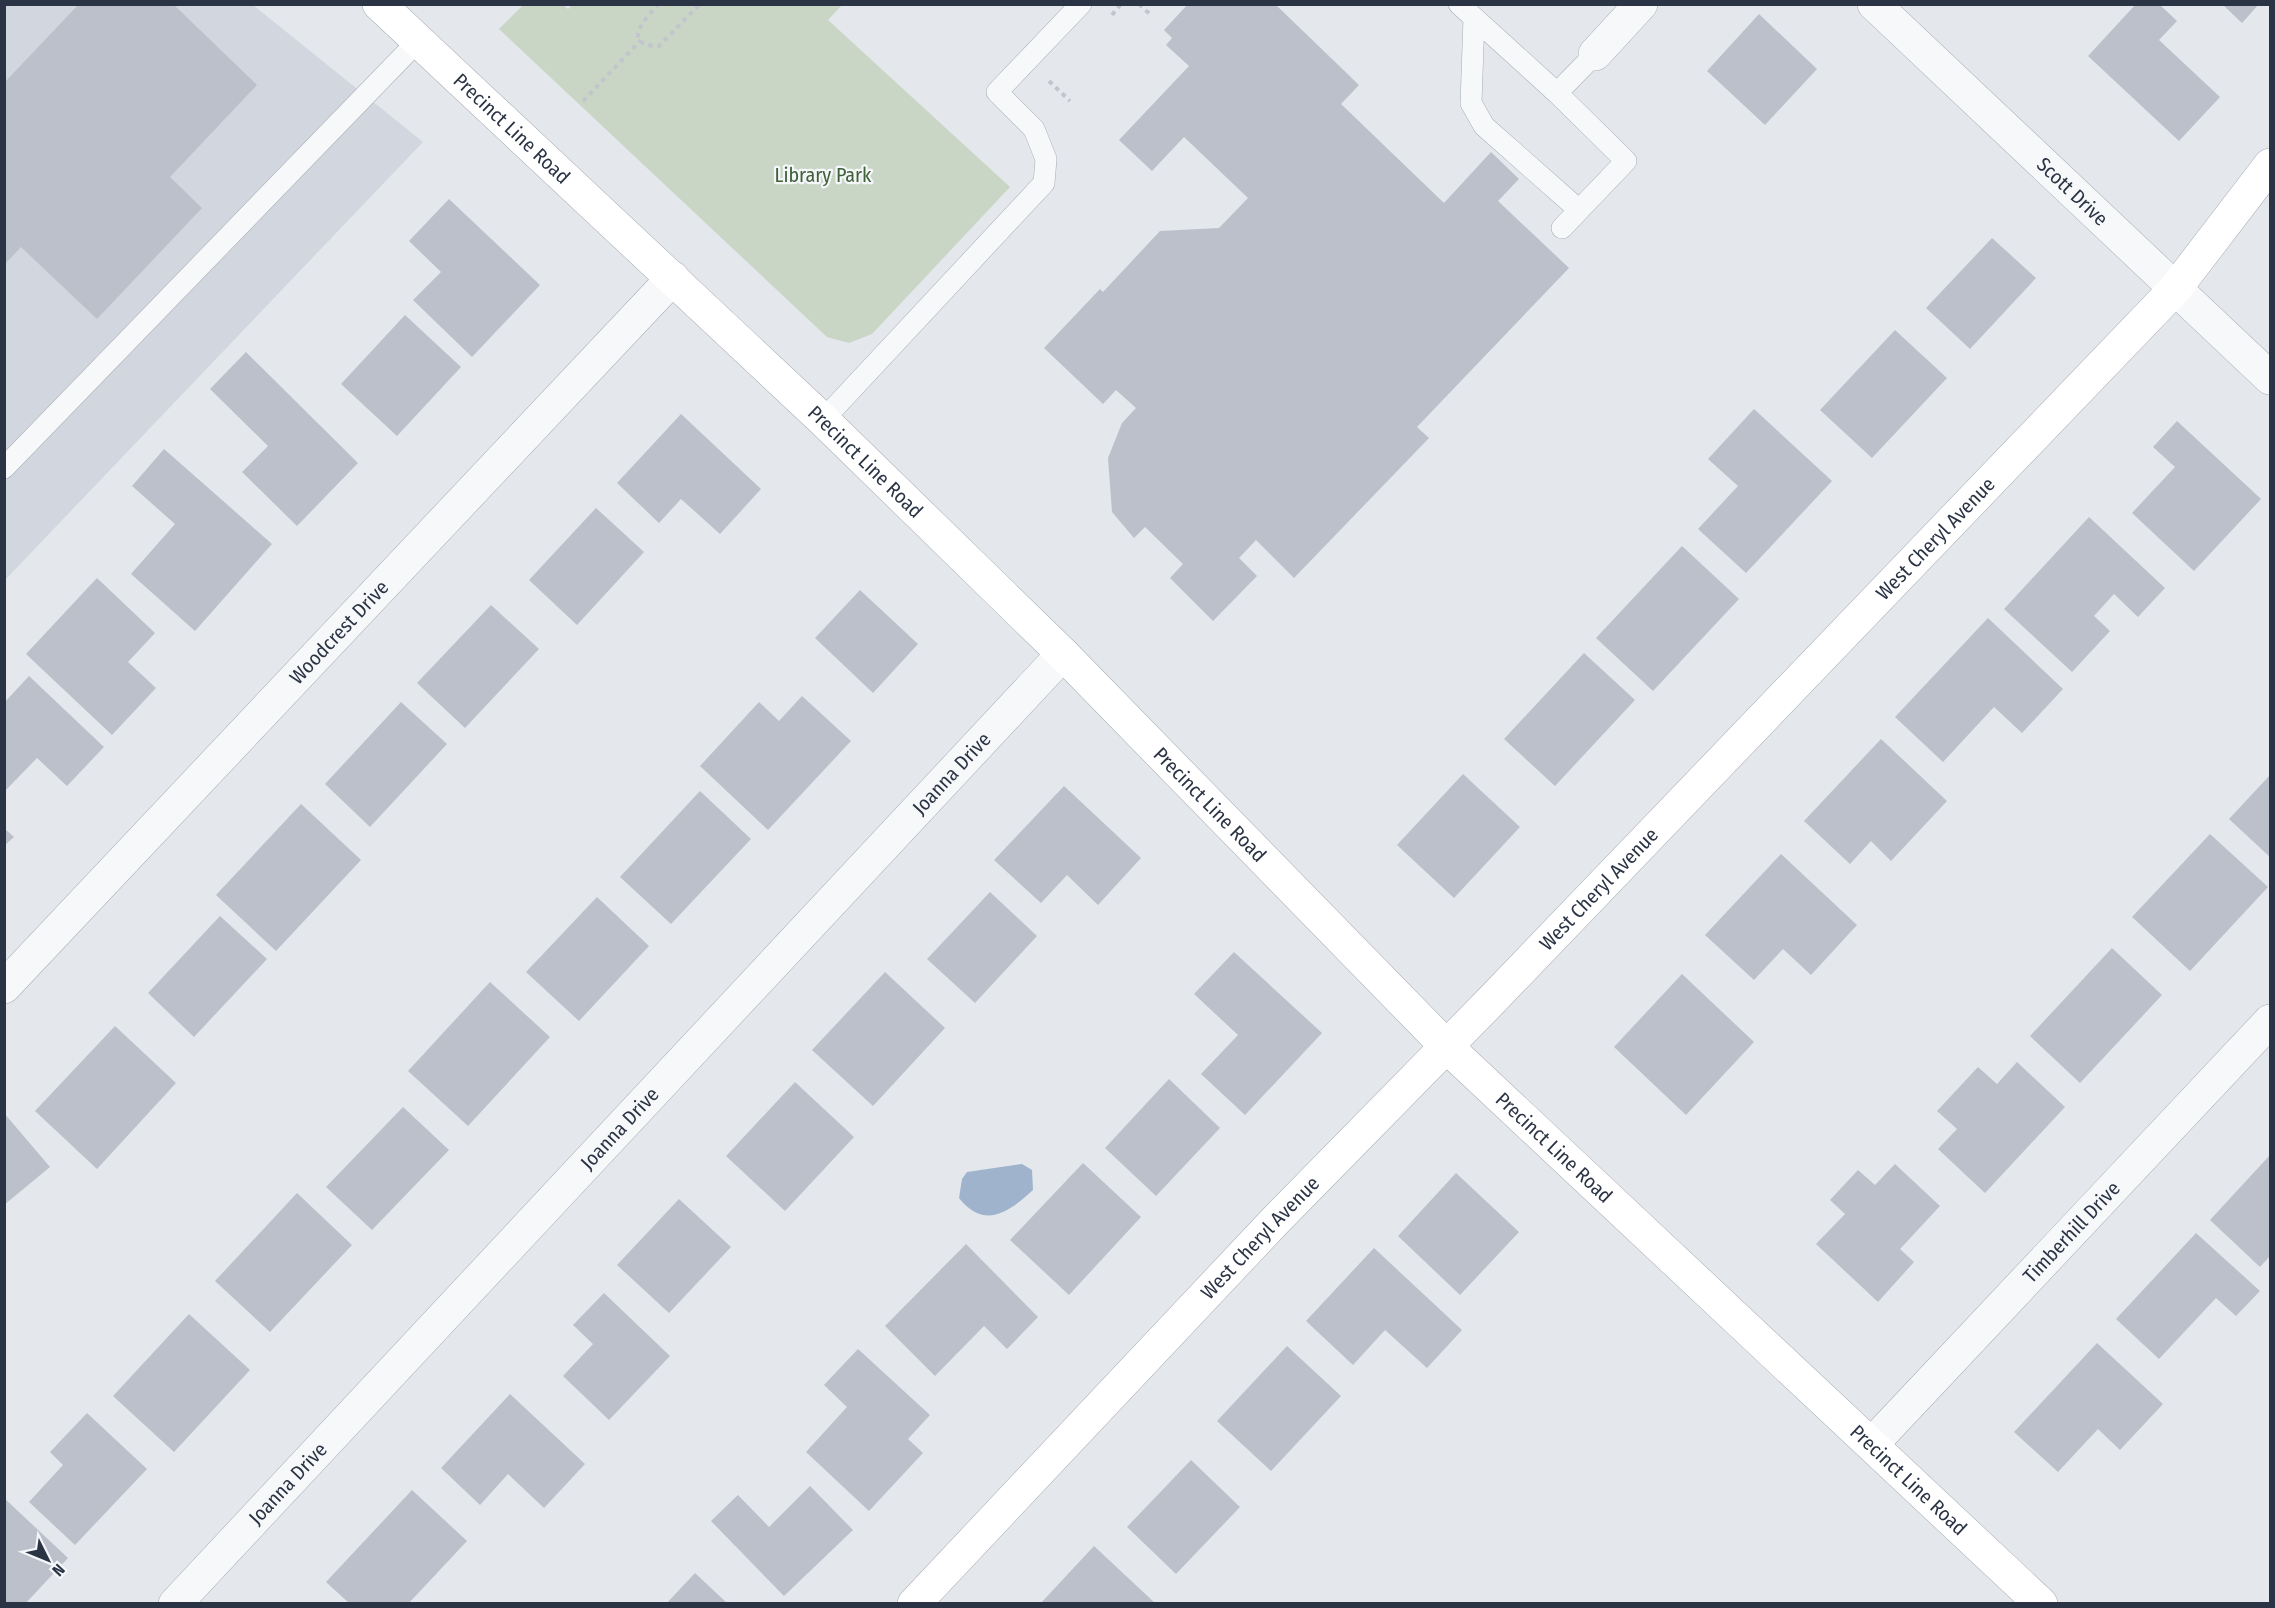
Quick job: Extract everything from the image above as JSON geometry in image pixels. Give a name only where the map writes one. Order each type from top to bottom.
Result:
[{"type":"main road","name":"Precinct Line Road","points":[[379,4],[674,278],[1063,654],[1447,1047],[2041,1604]]},
{"type":"main road","name":"West Cheryl Avenue","points":[[914,1604],[1274,1222],[1447,1047],[2175,289],[2271,165]]},
{"type":"street","points":[[1595,54],[1641,4]]},
{"type":"street","name":"Scott Drive","points":[[1874,4],[2271,378]]},
{"type":"street","name":"Woodcrest Drive","points":[[4,987],[674,278]]},
{"type":"street","name":"Joanna Drive","points":[[175,1604],[1063,654]]},
{"type":"street","name":"Timberhill Drive","points":[[1872,1444],[2271,1021]]},
{"type":"lane","points":[[823,420],[1044,183],[1046,159],[1034,129],[997,92],[1081,4]]},
{"type":"lane","points":[[1467,11],[1557,93],[1626,161],[1562,228]]},
{"type":"lane","points":[[1467,11],[1471,103],[1484,126],[1579,210]]},
{"type":"lane","points":[[4,468],[418,41]]},
{"type":"lane","points":[[1557,93],[1595,54]]},
{"type":"path","points":[[659,4],[639,24],[638,33],[641,40],[651,46],[659,46],[700,4]]},
{"type":"path","points":[[1140,4],[1152,16]]},
{"type":"path","points":[[584,101],[641,40]]},
{"type":"path","points":[[1049,81],[1070,100]]},
{"type":"shaded area","points":[[5,5],[253,5],[423,142],[5,580]]},
{"type":"green space","name":"Library Park","points":[[523,5],[563,5],[568,9],[572,5],[842,5],[828,20],[1010,187],[872,334],[849,343],[827,337],[499,29]]},
{"type":"water","points":[[1022,1164],[1032,1170],[1033,1190],[1006,1210],[988,1216],[978,1214],[959,1198],[962,1179],[967,1172]]},
{"type":"building","points":[[79,4],[173,4],[257,85],[170,177],[202,208],[97,319],[21,247],[4,265],[4,83]]},
{"type":"building","points":[[1188,4],[1275,4],[1359,85],[1341,104],[1444,203],[1491,152],[1519,179],[1498,201],[1569,268],[1417,427],[1429,438],[1294,578],[1256,540],[1239,558],[1257,576],[1213,621],[1170,578],[1183,564],[1145,527],[1134,538],[1112,512],[1108,458],[1122,423],[1136,408],[1116,390],[1103,404],[1044,348],[1100,289],[1103,292],[1160,231],[1219,228],[1248,198],[1184,137],[1152,171],[1119,140],[1189,66],[1166,45],[1172,38],[1164,30]]},
{"type":"building","points":[[2136,4],[2159,4],[2177,21],[2159,40],[2220,97],[2179,141],[2088,56]]},
{"type":"building","points":[[2222,4],[2259,4],[2242,23]]},
{"type":"building","points":[[1759,14],[1817,69],[1765,125],[1707,71]]},
{"type":"building","points":[[449,199],[540,285],[472,357],[413,300],[441,272],[409,241]]},
{"type":"building","points":[[1992,238],[2036,278],[1970,349],[1926,308]]},
{"type":"building","points":[[405,315],[461,367],[397,436],[341,384]]},
{"type":"building","points":[[1895,330],[1947,378],[1872,458],[1820,410]]},
{"type":"building","points":[[246,352],[358,463],[297,526],[242,472],[268,446],[210,389]]},
{"type":"building","points":[[1754,409],[1832,481],[1746,573],[1698,529],[1738,486],[1708,459]]},
{"type":"building","points":[[681,414],[761,489],[720,534],[681,499],[659,523],[617,483]]},
{"type":"building","points":[[2177,421],[2261,499],[2194,571],[2132,513],[2175,467],[2153,447]]},
{"type":"building","points":[[164,449],[272,544],[195,631],[131,574],[175,524],[132,486]]},
{"type":"building","points":[[596,508],[644,552],[577,625],[529,580]]},
{"type":"building","points":[[2089,517],[2165,588],[2138,617],[2114,594],[2094,616],[2110,631],[2072,672],[2004,609]]},
{"type":"building","points":[[1682,546],[1739,599],[1653,691],[1596,638]]},
{"type":"building","points":[[97,578],[155,633],[128,662],[156,688],[112,735],[26,654]]},
{"type":"building","points":[[860,590],[918,644],[873,693],[815,638]]},
{"type":"building","points":[[491,605],[539,649],[465,728],[417,683]]},
{"type":"building","points":[[1988,618],[2063,689],[2022,733],[1994,707],[1943,762],[1895,717]]},
{"type":"building","points":[[1584,653],[1635,700],[1555,786],[1504,739]]},
{"type":"building","points":[[29,676],[104,747],[67,786],[37,758],[4,792],[4,703]]},
{"type":"building","points":[[802,696],[851,741],[768,830],[700,766],[759,702],[779,721]]},
{"type":"building","points":[[401,702],[447,744],[370,827],[325,784]]},
{"type":"building","points":[[1881,739],[1947,801],[1891,861],[1871,841],[1850,864],[1804,821]]},
{"type":"building","points":[[1463,774],[1520,827],[1454,898],[1397,845]]},
{"type":"building","points":[[2270,775],[2270,857],[2229,819]]},
{"type":"building","points":[[1064,786],[1141,858],[1098,905],[1067,875],[1041,903],[994,860]]},
{"type":"building","points":[[700,791],[751,839],[671,924],[620,877]]},
{"type":"building","points":[[301,804],[361,860],[276,951],[216,895]]},
{"type":"building","points":[[4,828],[14,837],[4,846]]},
{"type":"building","points":[[2210,834],[2268,887],[2190,971],[2132,917]]},
{"type":"building","points":[[1781,854],[1857,925],[1811,975],[1783,949],[1754,980],[1705,935]]},
{"type":"building","points":[[990,892],[1037,936],[975,1003],[927,959]]},
{"type":"building","points":[[597,897],[649,946],[579,1021],[526,972]]},
{"type":"building","points":[[220,916],[267,959],[194,1037],[148,993]]},
{"type":"building","points":[[2112,948],[2162,995],[2080,1083],[2030,1036]]},
{"type":"building","points":[[1234,952],[1322,1033],[1245,1115],[1201,1074],[1238,1035],[1194,994]]},
{"type":"building","points":[[885,972],[945,1028],[873,1106],[812,1050]]},
{"type":"building","points":[[1682,974],[1754,1042],[1686,1115],[1614,1047]]},
{"type":"building","points":[[490,982],[550,1037],[468,1126],[408,1071]]},
{"type":"building","points":[[115,1026],[176,1083],[97,1169],[35,1111]]},
{"type":"building","points":[[2017,1062],[2065,1107],[1985,1193],[1938,1149],[1957,1129],[1937,1111],[1978,1067],[1997,1084]]},
{"type":"building","points":[[1169,1079],[1220,1128],[1156,1196],[1105,1148]]},
{"type":"building","points":[[795,1082],[854,1137],[785,1211],[726,1156]]},
{"type":"building","points":[[403,1107],[449,1150],[372,1230],[326,1187]]},
{"type":"building","points":[[4,1113],[50,1167],[4,1205]]},
{"type":"building","points":[[2270,1155],[2270,1256],[2260,1267],[2210,1220]]},
{"type":"building","points":[[1083,1163],[1141,1217],[1069,1295],[1010,1240]]},
{"type":"building","points":[[1895,1164],[1940,1206],[1900,1249],[1914,1262],[1878,1302],[1816,1244],[1845,1214],[1830,1200],[1858,1170],[1875,1185]]},
{"type":"building","points":[[1456,1173],[1519,1232],[1460,1295],[1398,1236]]},
{"type":"building","points":[[297,1193],[352,1245],[270,1332],[215,1281]]},
{"type":"building","points":[[679,1199],[731,1247],[669,1313],[617,1265]]},
{"type":"building","points":[[2196,1233],[2260,1291],[2236,1316],[2216,1298],[2159,1359],[2116,1319]]},
{"type":"building","points":[[966,1244],[1038,1317],[1007,1349],[984,1326],[935,1376],[885,1326]]},
{"type":"building","points":[[1374,1248],[1462,1330],[1427,1368],[1385,1330],[1353,1365],[1306,1321]]},
{"type":"building","points":[[604,1293],[670,1356],[609,1420],[563,1376],[593,1344],[573,1325]]},
{"type":"building","points":[[189,1314],[250,1370],[174,1452],[113,1396]]},
{"type":"building","points":[[2097,1343],[2163,1404],[2120,1450],[2098,1429],[2058,1472],[2014,1432]]},
{"type":"building","points":[[1287,1346],[1341,1396],[1271,1471],[1217,1421]]},
{"type":"building","points":[[858,1349],[930,1415],[908,1439],[923,1453],[869,1511],[806,1452],[847,1407],[824,1385]]},
{"type":"building","points":[[510,1394],[585,1464],[544,1508],[508,1474],[480,1505],[441,1468]]},
{"type":"building","points":[[87,1413],[147,1469],[75,1545],[29,1502],[63,1465],[50,1452]]},
{"type":"building","points":[[1191,1460],[1240,1507],[1176,1574],[1127,1527]]},
{"type":"building","points":[[810,1486],[853,1530],[784,1596],[711,1521],[738,1495],[769,1527]]},
{"type":"building","points":[[412,1490],[467,1541],[408,1604],[350,1604],[326,1582]]},
{"type":"building","points":[[4,1498],[68,1558],[25,1604],[4,1604]]},
{"type":"building","points":[[1094,1546],[1156,1604],[1040,1604]]},
{"type":"building","points":[[695,1573],[728,1604],[666,1604]]}]
